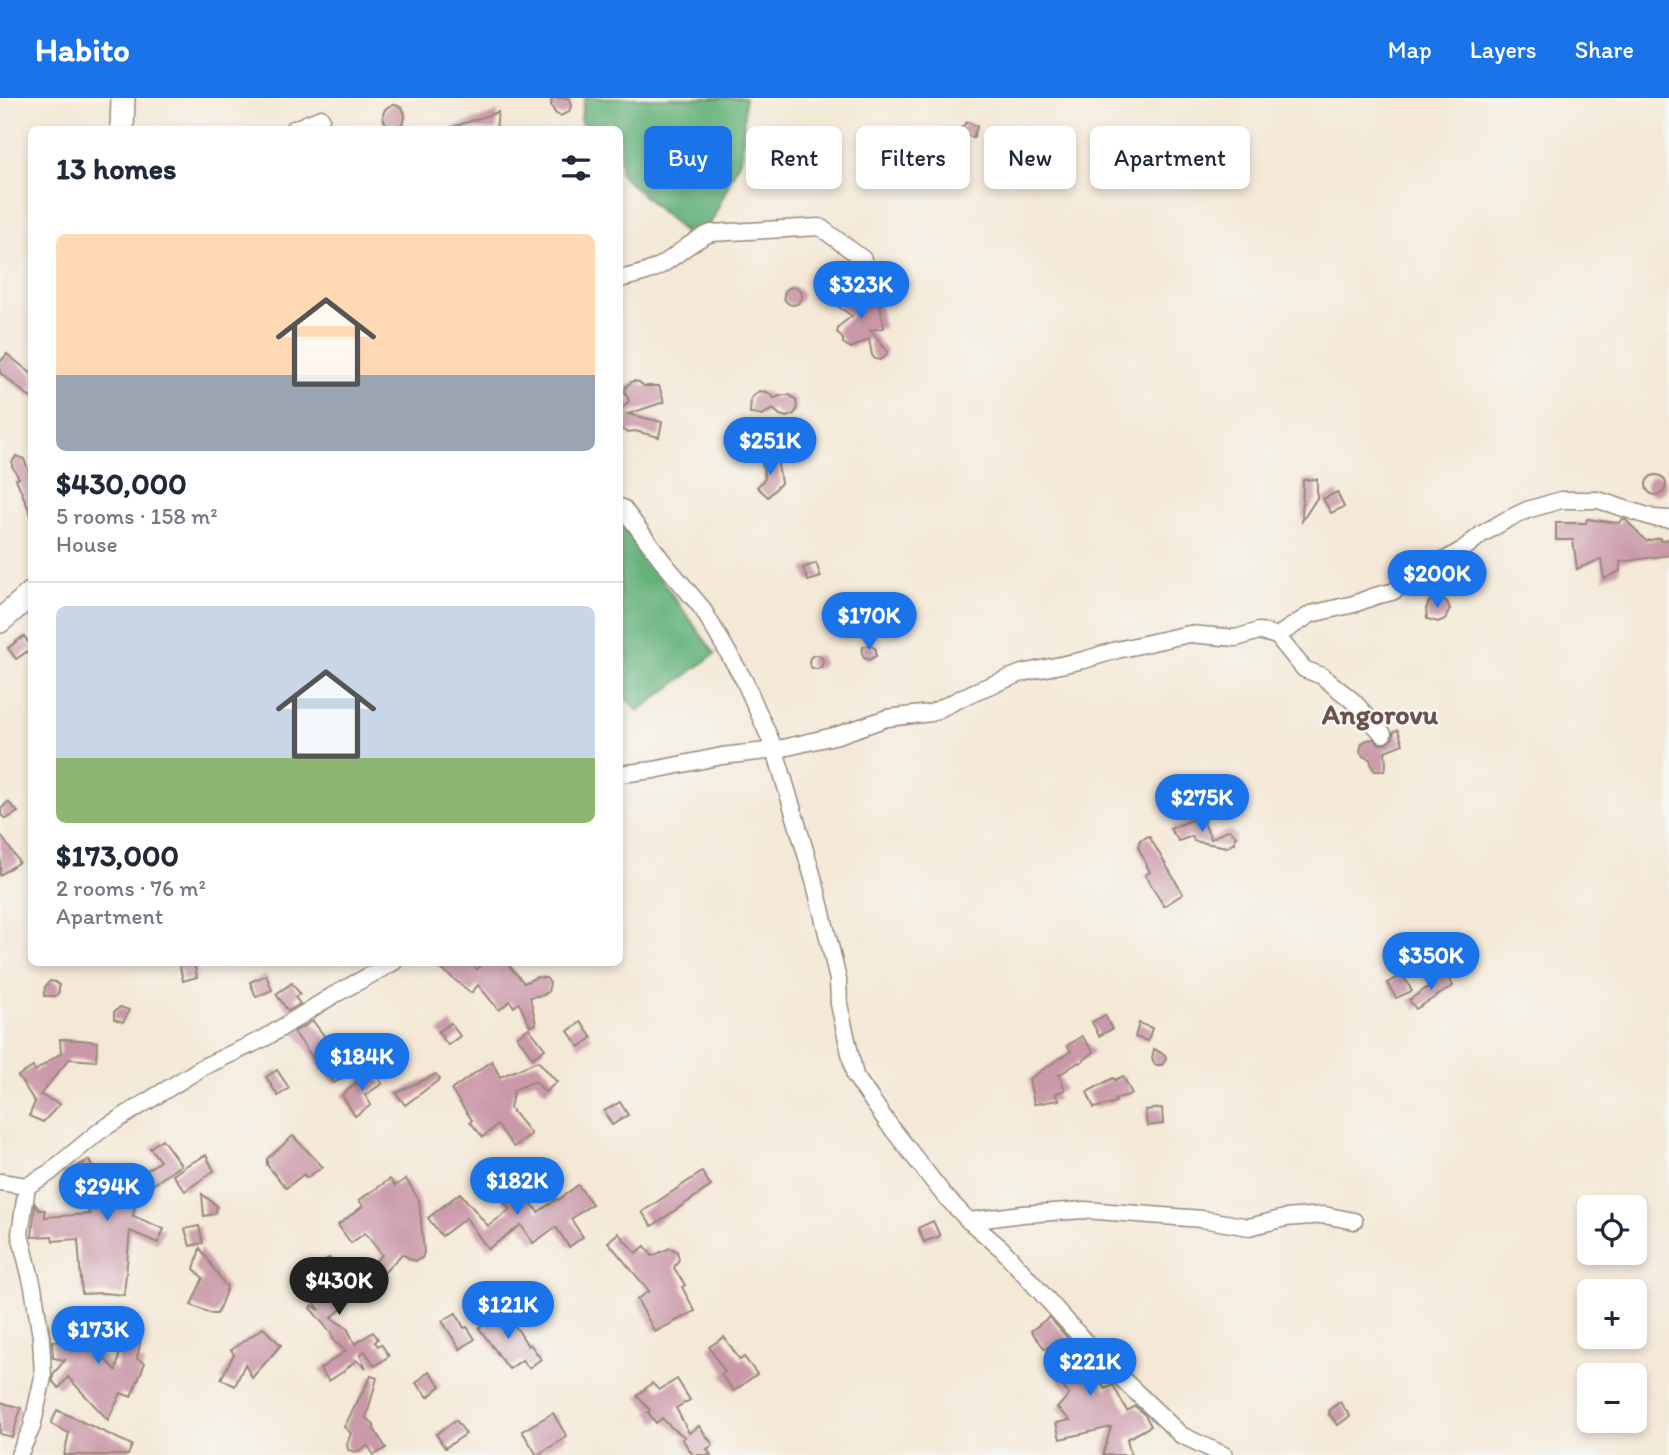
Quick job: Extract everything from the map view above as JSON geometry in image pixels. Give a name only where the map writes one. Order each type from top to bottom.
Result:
[{"type":"street","points":[[122,98],[122,126]]},
{"type":"street","points":[[302,126],[321,118]]},
{"type":"street","points":[[623,278],[647,273],[699,238],[711,233],[820,227],[863,259]]},
{"type":"street","points":[[1277,636],[1311,614],[1392,592],[1462,550],[1482,534],[1527,510],[1561,500],[1598,500],[1654,518],[1669,519]]},
{"type":"street","points":[[623,508],[664,564],[702,608],[744,680],[775,750],[832,954],[838,980],[839,1004],[855,1076],[923,1169],[969,1221],[1002,1249],[1097,1355],[1181,1435],[1224,1455]]},
{"type":"street","points":[[0,621],[28,596]]},
{"type":"street","points":[[623,774],[722,756],[775,750],[838,735],[887,718],[931,713],[1022,673],[1189,634],[1236,638],[1259,631],[1277,636],[1304,669],[1322,676],[1353,701],[1383,734]]},
{"type":"street","points":[[0,1182],[27,1186],[49,1173],[101,1130],[192,1074],[265,1038],[387,966]]},
{"type":"street","points":[[19,1455],[32,1427],[43,1377],[41,1337],[33,1287],[20,1234],[27,1186]]},
{"type":"street","points":[[969,1221],[1085,1210],[1202,1219],[1250,1227],[1285,1218],[1324,1215],[1354,1221]]},
{"type":"green space","points":[[585,98],[745,98],[742,155],[732,177],[732,126],[644,126],[644,189],[726,189],[711,223],[687,235],[623,177],[623,126],[584,126],[580,121]]},
{"type":"green space","points":[[623,527],[715,654],[638,711],[623,695]]},
{"type":"building","points":[[552,98],[569,98],[569,112],[560,116],[555,113],[551,105]]},
{"type":"building","points":[[394,105],[402,108],[402,124],[386,124],[383,116],[386,108]]},
{"type":"building","points":[[498,112],[496,126],[456,126]]},
{"type":"building","points":[[967,122],[977,126],[973,138],[970,137],[970,126],[963,126]]},
{"type":"building","points":[[860,285],[866,290],[868,305],[880,303],[884,328],[870,330],[887,351],[886,356],[880,360],[872,355],[869,339],[851,348],[843,343],[837,332],[839,326],[852,316],[839,307],[838,297],[850,293],[854,287]]},
{"type":"building","points":[[789,287],[797,287],[802,296],[800,303],[789,305],[784,300],[784,292]]},
{"type":"building","points":[[7,354],[28,371],[28,396],[0,373],[0,362]]},
{"type":"building","points":[[633,381],[644,386],[659,386],[664,402],[628,414],[662,422],[659,437],[623,430],[623,407],[629,401],[625,392],[626,386]]},
{"type":"building","points":[[759,391],[767,392],[774,398],[790,395],[796,400],[796,411],[787,417],[773,409],[762,415],[750,413],[751,398]]},
{"type":"building","points":[[16,456],[24,459],[28,469],[28,508],[16,479],[19,478],[12,462]]},
{"type":"building","points":[[777,458],[781,483],[768,497],[757,487],[765,479],[762,460]]},
{"type":"building","points":[[1656,475],[1663,478],[1666,485],[1663,492],[1656,495],[1649,492],[1646,485],[1649,478]]},
{"type":"building","points":[[1317,479],[1317,498],[1302,521],[1303,480]]},
{"type":"building","points":[[1337,492],[1344,507],[1331,513],[1323,499]]},
{"type":"building","points":[[1587,519],[1618,523],[1626,520],[1646,541],[1669,539],[1669,555],[1620,562],[1620,571],[1604,579],[1601,559],[1577,569],[1573,540],[1556,540],[1556,523],[1586,523]]},
{"type":"building","points":[[816,563],[821,577],[808,581],[803,568]]},
{"type":"building","points":[[899,597],[906,619],[875,606]]},
{"type":"building","points":[[1436,598],[1447,602],[1450,609],[1445,619],[1438,622],[1427,619],[1426,609],[1429,602]]},
{"type":"building","points":[[24,636],[28,642],[28,651],[16,659],[8,648]]},
{"type":"building","points":[[870,645],[876,649],[876,656],[869,660],[864,658],[862,653],[863,647]]},
{"type":"building","points":[[813,655],[819,655],[823,662],[819,669],[813,669],[809,665],[809,659]]},
{"type":"building","points":[[1398,730],[1403,744],[1385,751],[1384,771],[1375,771],[1370,759],[1360,752],[1362,743],[1374,739],[1379,744],[1386,744],[1393,738],[1393,732]]},
{"type":"building","points":[[8,802],[18,812],[6,819],[1,815],[1,809]]},
{"type":"building","points":[[1201,816],[1211,839],[1230,830],[1236,836],[1234,843],[1227,847],[1194,841],[1192,836],[1179,841],[1170,829]]},
{"type":"building","points":[[0,834],[19,862],[0,875]]},
{"type":"building","points":[[1149,836],[1183,894],[1164,906],[1145,875],[1150,872],[1138,847],[1140,840]]},
{"type":"building","points":[[1412,946],[1420,957],[1400,971],[1392,960]]},
{"type":"building","points":[[180,966],[195,966],[197,977],[183,981]]},
{"type":"building","points":[[438,966],[474,966],[477,969],[480,966],[509,966],[524,983],[537,977],[546,978],[550,983],[548,992],[530,997],[536,1024],[530,1026],[519,1003],[514,1007],[510,1001],[499,1010],[478,985],[471,993]]},
{"type":"building","points":[[266,975],[272,990],[256,997],[250,982]]},
{"type":"building","points":[[1403,975],[1412,991],[1396,998],[1387,983]]},
{"type":"building","points":[[1446,975],[1453,986],[1416,1009],[1409,1000]]},
{"type":"building","points":[[50,981],[59,985],[59,992],[56,996],[44,996],[45,987]]},
{"type":"building","points":[[292,983],[300,994],[295,997],[300,1004],[288,1011],[276,994]]},
{"type":"building","points":[[120,1007],[129,1010],[123,1022],[114,1019],[114,1012]]},
{"type":"building","points":[[1105,1015],[1112,1029],[1099,1036],[1092,1022]]},
{"type":"building","points":[[313,1021],[352,1073],[334,1083],[294,1032]]},
{"type":"building","points":[[581,1022],[592,1038],[579,1047],[568,1031]]},
{"type":"building","points":[[451,1023],[460,1036],[448,1045],[438,1032]]},
{"type":"building","points":[[1139,1023],[1152,1028],[1148,1041],[1135,1037]]},
{"type":"building","points":[[529,1028],[545,1049],[533,1058],[517,1037]]},
{"type":"building","points":[[1082,1036],[1094,1052],[1059,1075],[1065,1090],[1055,1094],[1059,1100],[1034,1104],[1029,1079],[1071,1051],[1067,1046]]},
{"type":"building","points":[[60,1039],[97,1042],[96,1061],[69,1059],[40,1095],[60,1104],[43,1122],[29,1116],[36,1100],[35,1102],[18,1076],[33,1067],[35,1071],[61,1053]]},
{"type":"building","points":[[1154,1049],[1165,1055],[1166,1059],[1162,1065],[1155,1065],[1152,1058]]},
{"type":"building","points":[[492,1061],[500,1077],[538,1061],[557,1082],[545,1092],[535,1081],[514,1090],[510,1108],[531,1134],[514,1147],[497,1125],[483,1137],[470,1122],[472,1120],[451,1090]]},
{"type":"building","points":[[373,1069],[382,1084],[365,1095],[371,1105],[355,1116],[342,1095]]},
{"type":"building","points":[[277,1070],[289,1088],[278,1096],[266,1077]]},
{"type":"building","points":[[436,1074],[440,1079],[405,1105],[396,1093]]},
{"type":"building","points":[[1123,1076],[1132,1094],[1094,1108],[1087,1092],[1113,1078],[1115,1080]]},
{"type":"building","points":[[620,1102],[628,1115],[612,1125],[604,1111]]},
{"type":"building","points":[[1162,1108],[1163,1124],[1147,1126],[1145,1110]]},
{"type":"building","points":[[293,1136],[323,1167],[306,1178],[304,1174],[286,1188],[267,1165],[267,1159]]},
{"type":"building","points":[[162,1139],[181,1165],[137,1196],[133,1216],[164,1229],[158,1243],[130,1231],[124,1295],[82,1294],[78,1239],[53,1241],[52,1236],[32,1237],[35,1204],[39,1210],[45,1210],[45,1217],[90,1214],[79,1195],[85,1191],[74,1168],[89,1160],[100,1185],[123,1175],[126,1185],[160,1161],[150,1148]]},
{"type":"building","points":[[206,1155],[214,1171],[185,1191],[173,1175]]},
{"type":"building","points":[[702,1172],[711,1186],[652,1226],[642,1212]]},
{"type":"building","points":[[390,1179],[395,1186],[406,1179],[419,1200],[424,1252],[422,1258],[416,1261],[402,1254],[380,1277],[370,1267],[382,1255],[365,1233],[351,1243],[338,1225],[363,1206],[359,1200]]},
{"type":"building","points":[[517,1183],[538,1212],[578,1185],[592,1204],[571,1219],[583,1237],[569,1247],[556,1227],[533,1243],[521,1225],[488,1249],[466,1218],[442,1236],[428,1218],[460,1193],[488,1226],[510,1210],[500,1196]]},
{"type":"building","points":[[202,1194],[217,1206],[215,1214],[204,1216]]},
{"type":"building","points":[[933,1221],[940,1236],[924,1242],[918,1228]]},
{"type":"building","points":[[199,1226],[203,1243],[190,1246],[185,1229]]},
{"type":"building","points":[[618,1233],[636,1253],[645,1246],[652,1256],[670,1248],[677,1251],[679,1259],[674,1268],[685,1285],[682,1287],[695,1311],[655,1332],[637,1299],[649,1291],[608,1242]]},
{"type":"building","points":[[200,1248],[227,1288],[217,1314],[191,1305],[203,1278],[194,1269]]},
{"type":"building","points":[[329,1258],[359,1294],[331,1318],[347,1328],[355,1344],[373,1332],[378,1339],[375,1342],[378,1346],[381,1344],[389,1356],[375,1366],[365,1351],[360,1355],[366,1368],[356,1360],[329,1381],[320,1369],[346,1351],[334,1341],[331,1333],[310,1308],[312,1305],[320,1310],[299,1281]]},
{"type":"building","points":[[499,1309],[541,1359],[529,1368],[522,1360],[509,1369],[479,1328]]},
{"type":"building","points":[[456,1313],[464,1328],[467,1327],[475,1339],[460,1349],[442,1321]]},
{"type":"building","points":[[71,1315],[91,1317],[88,1346],[116,1370],[125,1329],[142,1333],[137,1359],[145,1363],[131,1397],[121,1393],[108,1420],[68,1377],[59,1388],[53,1382],[53,1374],[65,1360],[53,1358],[52,1341],[68,1343]]},
{"type":"building","points":[[1049,1317],[1072,1343],[1105,1389],[1113,1385],[1127,1411],[1135,1406],[1145,1415],[1151,1426],[1127,1439],[1131,1455],[1103,1455],[1111,1427],[1060,1439],[1056,1423],[1070,1420],[1057,1408],[1069,1395],[1057,1378],[1071,1368],[1053,1343],[1045,1349],[1031,1331]]},
{"type":"building","points":[[263,1328],[281,1345],[252,1378],[245,1364],[235,1386],[221,1379],[234,1354],[231,1350]]},
{"type":"building","points":[[724,1337],[740,1360],[744,1357],[757,1374],[734,1391],[721,1375],[725,1372],[709,1347]]},
{"type":"building","points":[[429,1371],[441,1386],[428,1397],[416,1383]]},
{"type":"building","points":[[371,1376],[377,1378],[366,1418],[374,1424],[374,1429],[386,1448],[374,1455],[368,1446],[356,1452],[348,1450],[351,1433],[344,1427]]},
{"type":"building","points":[[677,1379],[690,1400],[676,1408],[689,1433],[699,1426],[713,1445],[707,1449],[711,1455],[693,1455],[682,1439],[685,1437],[662,1418],[656,1423],[648,1412],[650,1410],[637,1396],[652,1383],[659,1390]]},
{"type":"building","points":[[0,1402],[21,1408],[12,1437],[0,1434]]},
{"type":"building","points":[[1340,1402],[1350,1416],[1338,1425],[1329,1410]]},
{"type":"building","points":[[57,1410],[132,1445],[128,1455],[64,1455],[69,1433],[51,1424]]},
{"type":"building","points":[[553,1413],[567,1437],[537,1455],[522,1431]]},
{"type":"building","points":[[456,1420],[466,1434],[445,1448],[436,1434]]},
{"type":"district","name":"Angorovu","points":[[1380,714]]}]
